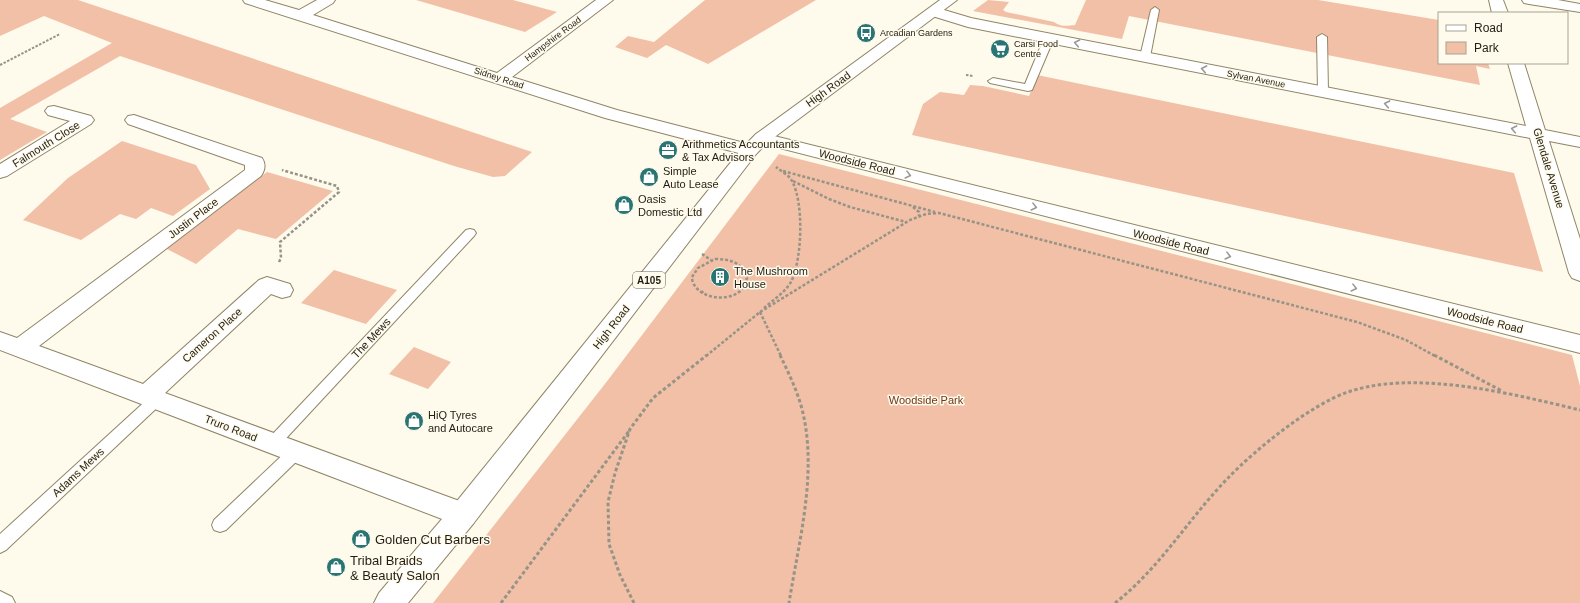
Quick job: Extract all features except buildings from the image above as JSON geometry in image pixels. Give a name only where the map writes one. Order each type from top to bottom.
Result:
[{"type":"street","name":"Sidney Road","points":[[250,0],[501,78],[611,114],[756,144]]},
{"type":"street","points":[[300,16],[328,0]]},
{"type":"street","name":"Hampshire Road","points":[[501,78],[606,0]]},
{"type":"street","points":[[1496,0],[1500,12]]},
{"type":"street","points":[[1529,0],[1580,8]]},
{"type":"street","name":"Sylvan Avenue","points":[[942,6],[968,22],[1580,142]]},
{"type":"street","name":"High Road","points":[[389,603],[463,515],[756,144],[942,6]]},
{"type":"street","name":"Glendale Avenue","points":[[1516,64],[1580,273]]},
{"type":"street","name":"Falmouth Close","points":[[0,172],[85,120],[54,111]]},
{"type":"street","points":[[134,120],[255,162]]},
{"type":"street","name":"Woodside Road","points":[[756,144],[1580,344]]},
{"type":"street","name":"Justin Place","points":[[10,344],[254,172],[255,162]]},
{"type":"street","name":"Cameron Place","points":[[151,398],[275,288]]},
{"type":"street","name":"Truro Road","points":[[10,344],[463,515]]},
{"type":"lane","points":[[1145,57],[1155,10]]},
{"type":"lane","points":[[1322,37],[1323,92]]},
{"type":"lane","points":[[993,80],[1028,88],[1049,38]]},
{"type":"lane","name":"The Mews","points":[[273,443],[470,233]]},
{"type":"lane","name":"Adams Mews","points":[[0,544],[151,398]]},
{"type":"lane","points":[[220,525],[296,452]]},
{"type":"lane","points":[[0,599],[6,603]]},
{"type":"path","points":[[0,65],[60,34]]},
{"type":"path","points":[[255,162],[337,186],[339,192],[280,242],[281,258],[275,288]]},
{"type":"path","points":[[772,164],[792,180],[829,199],[850,207],[906,222]]},
{"type":"path","points":[[780,170],[1357,322],[1406,340],[1502,391]]},
{"type":"path","points":[[501,603],[653,398],[760,312],[792,282],[797,256],[799,231],[798,204],[792,180]]},
{"type":"path","points":[[909,205],[919,212],[919,216]]},
{"type":"path","points":[[760,312],[906,222],[929,213],[939,213]]},
{"type":"path","points":[[700,253],[711,260]]},
{"type":"path","points":[[723,259],[738,263],[746,272],[746,284],[742,289],[728,297],[712,297],[701,293],[694,286],[693,275],[701,265],[711,260],[723,259]]},
{"type":"path","points":[[701,293],[706,290]]},
{"type":"path","points":[[760,312],[775,341],[802,408],[809,449],[807,491],[789,603]]},
{"type":"path","points":[[1115,603],[1134,588],[1228,478],[1275,436],[1324,403],[1347,392],[1373,385],[1411,383],[1502,391],[1580,410]]},
{"type":"path","points":[[630,429],[615,473],[608,502],[608,525],[609,544],[620,575],[634,603]]},
{"type":"green space","points":[[0,0],[78,0],[532,152],[505,176],[493,177],[454,166],[120,56],[10,119],[47,132],[0,160],[0,108],[112,43],[44,16],[0,36]]},
{"type":"green space","points":[[416,0],[513,0],[557,12],[525,32]]},
{"type":"green space","points":[[705,0],[816,0],[708,64],[666,45],[647,58],[615,47],[628,36],[654,42]]},
{"type":"green space","points":[[988,0],[1009,2],[1003,10],[1006,12],[1067,26],[1075,25],[1086,0],[1318,0],[1438,20],[1438,64],[1488,64],[1490,69],[1476,66],[1480,85],[1129,16],[1122,39],[973,11]]},
{"type":"green space","points":[[1037,75],[1514,173],[1543,272],[912,135],[923,104],[940,92],[964,95],[970,85],[983,86],[1029,96]]},
{"type":"green space","points":[[122,141],[196,165],[210,189],[173,216],[151,208],[136,219],[120,214],[81,240],[23,220],[68,178]]},
{"type":"green space","name":"Woodside Park","points":[[779,154],[1572,355],[1580,386],[1580,603],[433,603],[608,380]]},
{"type":"green space","points":[[267,172],[333,191],[276,239],[238,229],[196,264],[167,249]]},
{"type":"green space","points":[[334,270],[397,290],[366,324],[301,303]]},
{"type":"green space","points":[[414,347],[451,362],[428,389],[389,374]]},
{"type":"place","name":"Arcadian Gardens","points":[[866,33]]},
{"type":"place","name":"Carsi Food Centre","points":[[1000,49]]},
{"type":"place","name":"Arithmetics Accountants & Tax Advisors","points":[[668,150]]},
{"type":"place","name":"Simple Auto Lease","points":[[649,177]]},
{"type":"place","name":"Oasis Domestic Ltd","points":[[624,205]]},
{"type":"place","name":"The Mushroom House","points":[[720,277]]},
{"type":"place","name":"HiQ Tyres and Autocare","points":[[414,421]]},
{"type":"place","name":"Golden Cut Barbers","points":[[361,539]]},
{"type":"place","name":"Tribal Braids & Beauty Salon","points":[[336,567]]}]
